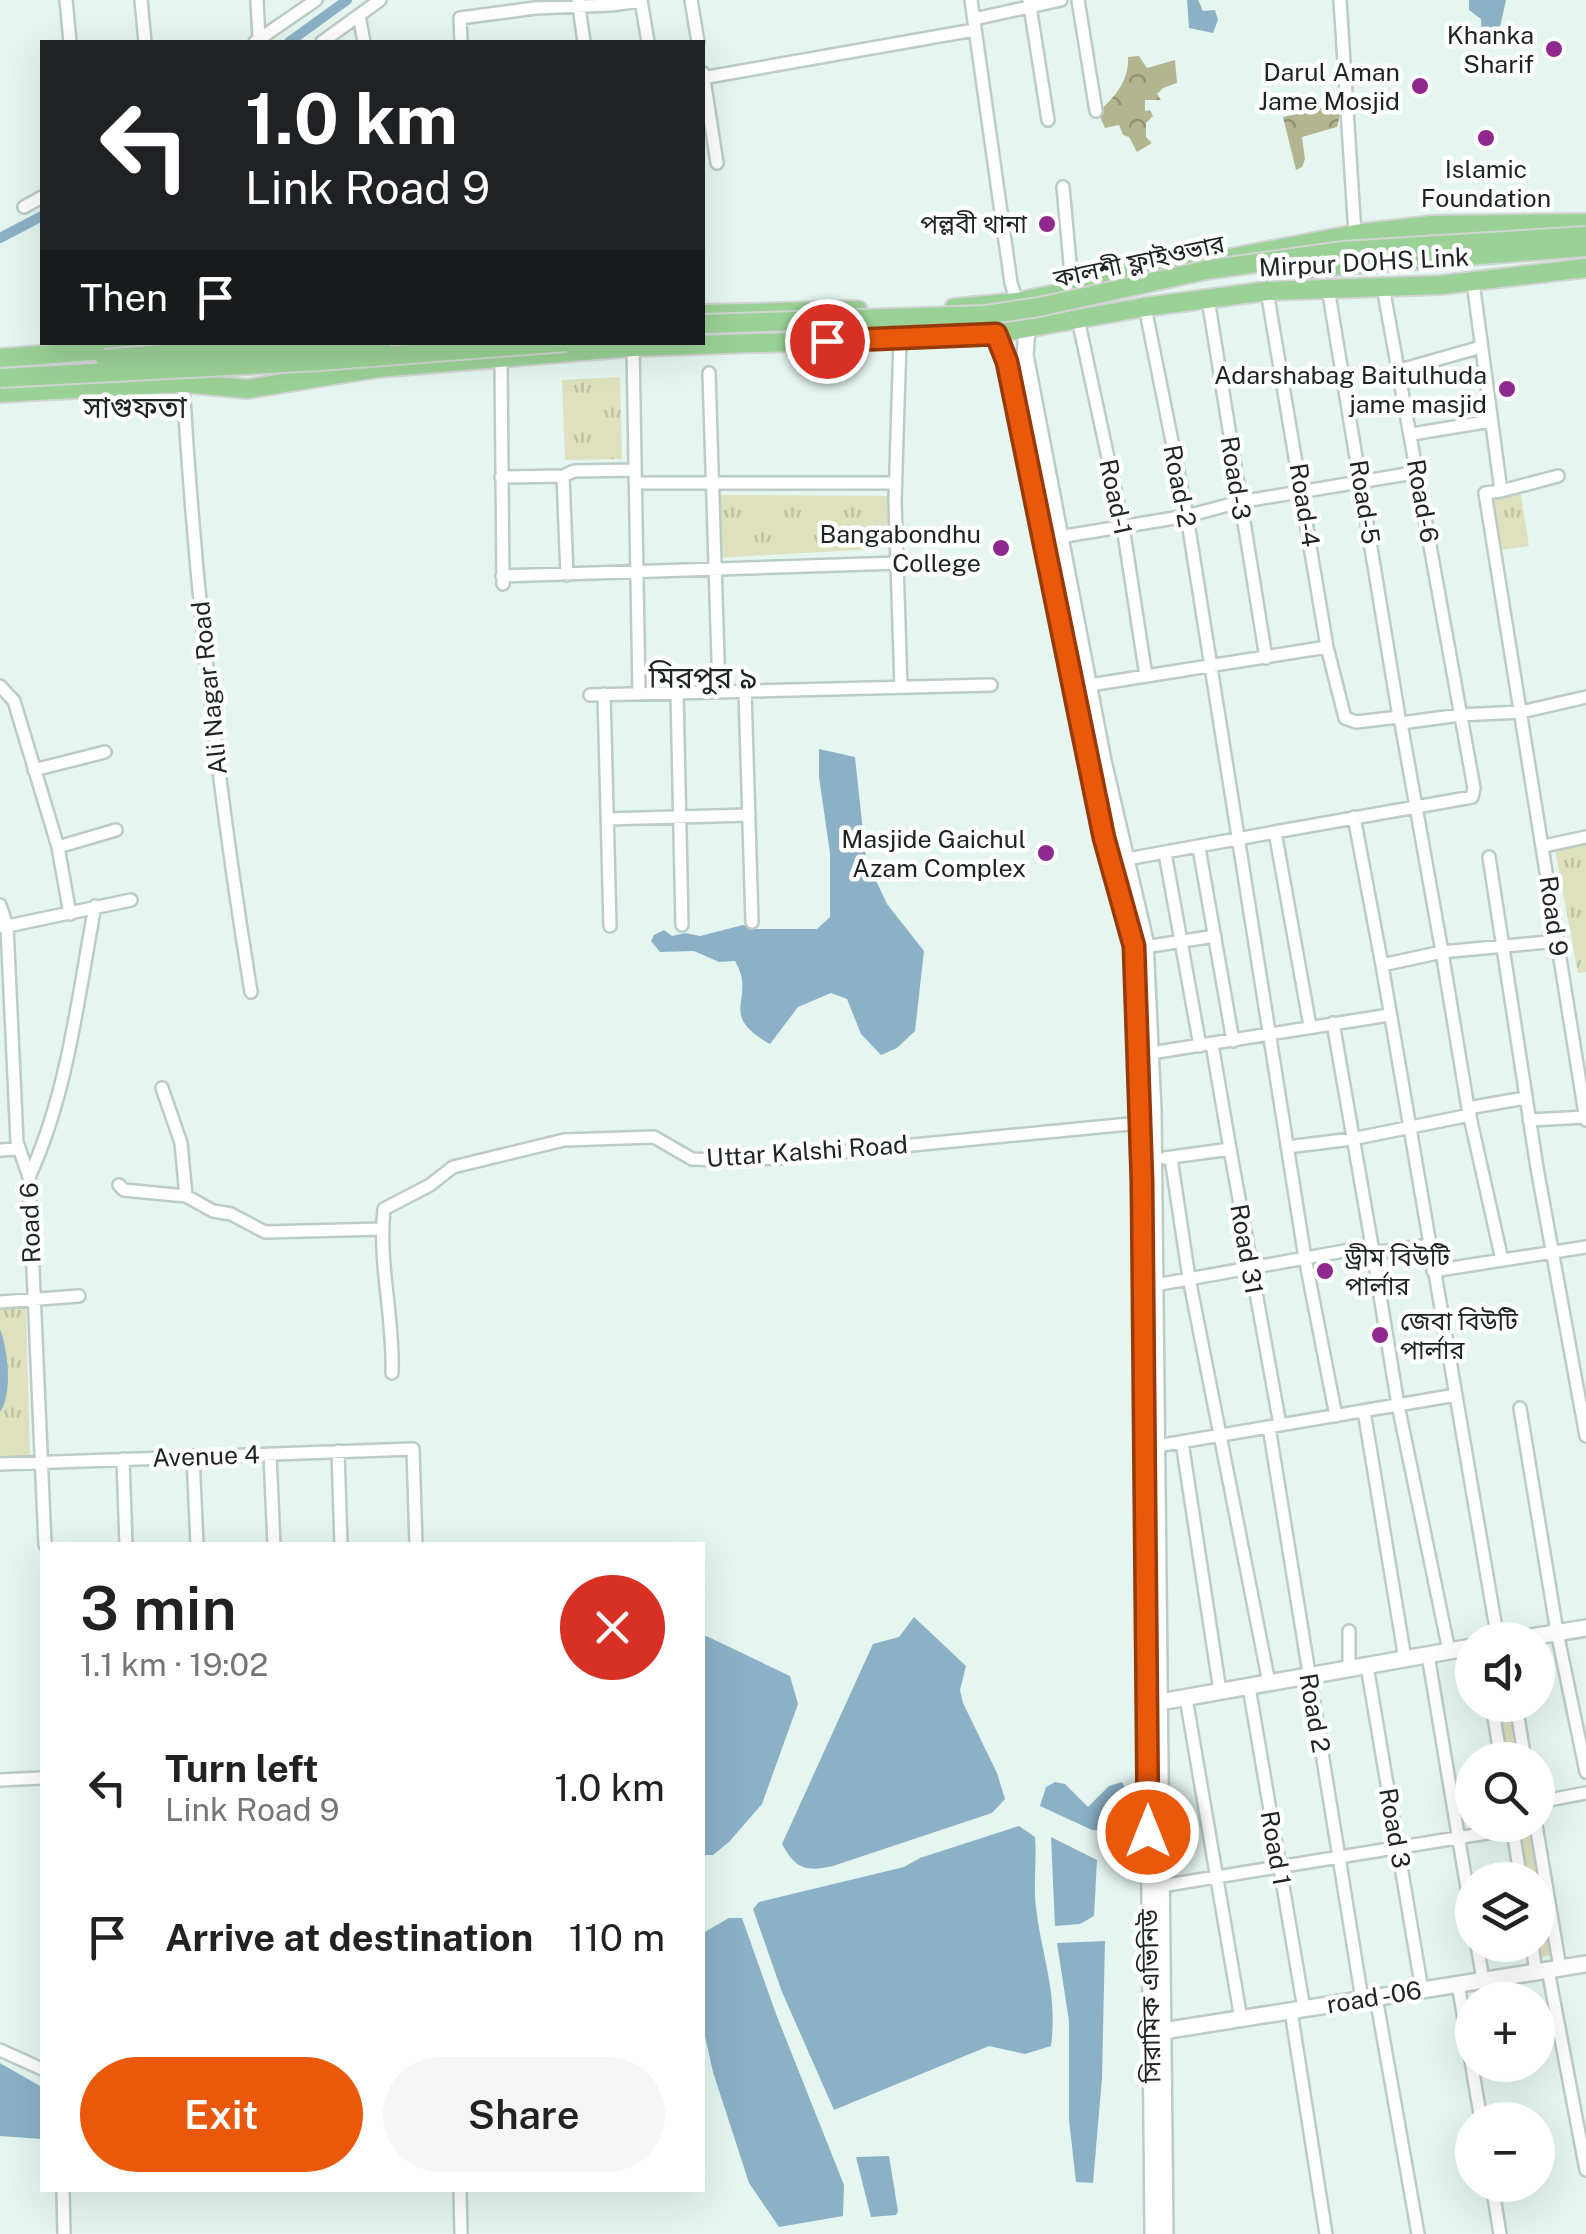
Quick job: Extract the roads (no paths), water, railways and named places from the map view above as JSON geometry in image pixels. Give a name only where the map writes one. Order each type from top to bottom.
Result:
[{"type":"main road","name":"Mirpur DOHS Link","points":[[705,314],[1010,303],[1363,233],[1432,225],[1586,223]]},
{"type":"main road","points":[[1432,225],[1414,241],[1409,259],[1416,275],[1440,285]]},
{"type":"main road","points":[[1363,233],[1393,242],[1397,252],[1395,270],[1378,287]]},
{"type":"main road","name":"কালশী ফ্লাইওভার","points":[[705,324],[986,315],[1206,270],[1343,251],[1586,236]]},
{"type":"main road","points":[[705,336],[999,320],[1208,278],[1374,261],[1586,248]]},
{"type":"main road","name":"Mirpur DOHS Link","points":[[0,393],[184,383],[262,388],[377,368],[632,347],[996,334],[1145,307],[1267,291],[1440,285],[1586,268]]},
{"type":"main road","name":"সিরামিক এভিনিউ","points":[[1027,329],[1025,355],[1059,537],[1102,761],[1145,947],[1154,1160],[1163,2031],[1158,2206],[1153,2234]]},
{"type":"main road","name":"সিরামিক এভিনিউ","points":[[996,334],[1011,380],[1104,838],[1134,946],[1158,2206],[1165,2234]]},
{"type":"main road","points":[[241,345],[238,358],[241,372],[262,388]]},
{"type":"main road","points":[[0,370],[229,348],[306,345]]},
{"type":"main road","points":[[0,378],[320,361],[527,345]]},
{"type":"main road","points":[[0,358],[97,346]]},
{"type":"main road","points":[[1557,1632],[1586,1628]]},
{"type":"main road","points":[[1160,1702],[1455,1650]]},
{"type":"main road","name":"road -06","points":[[1470,1982],[1586,1964]]},
{"type":"main road","name":"road -06","points":[[1163,2031],[1455,1984]]},
{"type":"street","points":[[66,0],[70,40]]},
{"type":"street","points":[[141,0],[145,40]]},
{"type":"street","points":[[257,0],[257,40]]},
{"type":"street","points":[[258,40],[316,0]]},
{"type":"street","points":[[325,40],[380,0]]},
{"type":"street","points":[[461,40],[458,19],[534,4],[578,2],[611,6],[641,0],[648,40]]},
{"type":"street","points":[[691,0],[698,40]]},
{"type":"street","points":[[970,0],[1011,283],[1010,303]]},
{"type":"street","points":[[705,76],[974,24],[1029,3],[1060,0]]},
{"type":"street","points":[[1078,0],[1096,111]]},
{"type":"street","points":[[1340,0],[1363,233]]},
{"type":"street","points":[[578,2],[584,40]]},
{"type":"street","points":[[1029,3],[1048,120]]},
{"type":"street","points":[[360,15],[364,40]]},
{"type":"street","points":[[705,88],[717,163]]},
{"type":"street","points":[[1011,283],[1021,291],[1033,293],[1072,285],[1062,187]]},
{"type":"street","points":[[24,207],[40,197]]},
{"type":"street","points":[[1473,282],[1501,491],[1558,476]]},
{"type":"street","name":"Road-6","points":[[1378,287],[1400,370],[1472,766],[1472,796],[1416,808]]},
{"type":"street","name":"Road-5","points":[[1328,288],[1469,1112],[1502,1260]]},
{"type":"street","name":"Road-4","points":[[1267,291],[1304,492],[1327,647],[1345,718],[1356,722],[1400,720]]},
{"type":"street","name":"Road-3","points":[[1208,299],[1266,658]]},
{"type":"street","name":"Road-2","points":[[1145,307],[1187,516],[1305,1258],[1336,1416]]},
{"type":"street","name":"Road-1","points":[[1078,319],[1123,527],[1146,676]]},
{"type":"street","points":[[900,340],[895,483],[900,687]]},
{"type":"street","points":[[632,347],[640,694]]},
{"type":"street","points":[[1400,370],[1481,348]]},
{"type":"street","points":[[500,360],[502,580],[566,574],[898,563]]},
{"type":"street","points":[[709,373],[718,692]]},
{"type":"street","name":"Ali Nagar Road","points":[[184,383],[189,484],[213,742],[251,992]]},
{"type":"street","points":[[1412,434],[1492,421]]},
{"type":"street","points":[[501,476],[563,476],[574,471],[712,483],[895,483]]},
{"type":"street","points":[[1059,537],[1419,472]]},
{"type":"street","points":[[563,476],[566,574]]},
{"type":"street","name":"Road 9","points":[[1501,491],[1486,493],[1558,941],[1581,1060],[1586,1119]]},
{"type":"street","points":[[1090,685],[1327,647]]},
{"type":"street","points":[[590,695],[991,684]]},
{"type":"street","points":[[0,686],[14,701],[58,847],[70,914]]},
{"type":"street","points":[[746,691],[752,922]]},
{"type":"street","points":[[677,692],[682,925]]},
{"type":"street","points":[[604,694],[610,926]]},
{"type":"street","points":[[1400,720],[1521,712],[1586,697]]},
{"type":"street","points":[[34,770],[105,752]]},
{"type":"street","points":[[1127,860],[1416,808]]},
{"type":"street","points":[[608,819],[749,815]]},
{"type":"street","points":[[1354,817],[1495,1622]]},
{"type":"street","points":[[58,847],[116,830]]},
{"type":"street","points":[[1275,832],[1310,1026]]},
{"type":"street","points":[[1544,846],[1586,836]]},
{"type":"street","points":[[1199,848],[1234,1041]]},
{"type":"street","name":"Road 31","points":[[1165,853],[1230,1149],[1274,1426]]},
{"type":"street","points":[[1489,857],[1529,1120],[1582,1392],[1586,1436]]},
{"type":"street","points":[[4,927],[130,900]]},
{"type":"street","name":"Road 6","points":[[0,904],[18,1149],[29,1177],[45,1542]]},
{"type":"street","points":[[29,1177],[45,1142],[95,906]]},
{"type":"street","points":[[1145,947],[1215,936]]},
{"type":"street","points":[[1382,965],[1442,952],[1558,941]]},
{"type":"street","points":[[1151,1053],[1388,1015]]},
{"type":"street","points":[[1333,1023],[1398,1405],[1448,1651]]},
{"type":"street","points":[[162,1088],[182,1143],[186,1196]]},
{"type":"street","points":[[1287,1148],[1352,1139],[1526,1098]]},
{"type":"street","points":[[1529,1120],[1586,1119]]},
{"type":"street","name":"Uttar Kalshi Road","points":[[383,1229],[384,1209],[453,1167],[534,1145],[599,1136],[654,1137],[692,1158],[779,1158],[1140,1123]]},
{"type":"street","points":[[0,1150],[18,1149]]},
{"type":"street","points":[[1154,1160],[1230,1149]]},
{"type":"street","points":[[1171,1158],[1189,1278],[1268,1683]]},
{"type":"street","points":[[120,1185],[124,1190],[186,1196],[264,1232],[383,1229],[383,1264],[393,1334],[392,1373]]},
{"type":"street","points":[[1155,1285],[1305,1258],[1428,1244]]},
{"type":"street","points":[[1433,1271],[1586,1248]]},
{"type":"street","points":[[0,1302],[79,1296]]},
{"type":"street","points":[[1156,1446],[1456,1395]]},
{"type":"street","points":[[1520,1408],[1557,1632],[1586,1772]]},
{"type":"street","points":[[1364,1411],[1405,1659]]},
{"type":"street","name":"Road 2","points":[[1274,1426],[1308,1676],[1339,1858],[1418,2234]]},
{"type":"street","points":[[1182,1442],[1220,1692]]},
{"type":"street","name":"Avenue 4","points":[[0,1464],[413,1449],[416,1542]]},
{"type":"street","points":[[338,1451],[341,1542]]},
{"type":"street","points":[[270,1454],[274,1542]]},
{"type":"street","points":[[193,1456],[196,1542]]},
{"type":"street","points":[[123,1459],[126,1542]]},
{"type":"street","points":[[1348,1631],[1349,1669]]},
{"type":"street","points":[[1428,1655],[1455,1814]]},
{"type":"street","name":"Road 3","points":[[1368,1666],[1422,1990]]},
{"type":"street","name":"Road 1","points":[[1249,1686],[1280,1867],[1297,2010]]},
{"type":"street","points":[[1186,1698],[1241,2018]]},
{"type":"street","points":[[0,1780],[40,1778]]},
{"type":"street","points":[[1555,1799],[1586,1793]]},
{"type":"street","points":[[1162,1886],[1455,1839]]},
{"type":"street","points":[[1537,1842],[1548,1970],[1586,2170]]},
{"type":"street","points":[[1480,1962],[1483,1980]]},
{"type":"street","points":[[1543,1962],[1548,1970]]},
{"type":"street","points":[[1297,2010],[1326,2234]]},
{"type":"street","points":[[0,2050],[40,2068]]},
{"type":"street","points":[[63,2192],[64,2234]]},
{"type":"street","points":[[460,2192],[461,2234]]},
{"type":"street","points":[[1495,2202],[1500,2234]]},
{"type":"water","points":[[1187,0],[1198,0],[1203,11],[1215,10],[1218,20],[1213,33],[1189,28]]},
{"type":"water","points":[[1469,0],[1506,0],[1496,45],[1482,37],[1481,19],[1469,10]]},
{"type":"water","points":[[819,749],[855,757],[866,859],[887,904],[924,951],[915,1031],[897,1048],[881,1055],[861,1034],[847,999],[831,993],[798,1007],[770,1044],[754,1033],[741,1014],[741,974],[735,961],[719,962],[694,951],[660,952],[651,941],[664,930],[672,936],[700,936],[743,925],[754,929],[817,929],[830,917],[830,853]]},
{"type":"water","points":[[0,1329],[8,1371],[7,1394],[0,1412]]},
{"type":"water","points":[[914,1617],[966,1666],[960,1690],[963,1703],[997,1773],[1005,1799],[992,1813],[833,1866],[802,1867],[782,1844],[873,1644],[899,1637]]},
{"type":"water","points":[[705,1635],[790,1676],[798,1704],[762,1804],[713,1855],[705,1855]]},
{"type":"water","points":[[1055,1782],[1065,1784],[1088,1807],[1109,1786],[1122,1782],[1133,1803],[1126,1819],[1136,1832],[1092,1830],[1040,1806],[1046,1787]]},
{"type":"water","points":[[1019,1826],[1035,1837],[1035,1899],[1051,1992],[1051,2046],[1025,2054],[989,2046],[834,2110],[782,1992],[753,1909],[759,1902],[904,1867],[920,1858]]},
{"type":"water","points":[[1051,1837],[1097,1860],[1094,1916],[1080,1924],[1055,1926]]},
{"type":"water","points":[[729,1918],[742,1918],[844,2185],[843,2216],[779,2227],[749,2183],[705,2036],[705,1932]]},
{"type":"water","points":[[1105,1941],[1102,2078],[1093,2183],[1076,2182],[1069,2120],[1069,2021],[1057,1943]]},
{"type":"water","points":[[0,2063],[40,2086],[40,2139],[0,2136]]},
{"type":"water","points":[[889,2156],[898,2211],[896,2215],[871,2217],[856,2157]]},
{"type":"waterway","points":[[292,40],[347,0]]},
{"type":"waterway","points":[[0,238],[40,217]]},
{"type":"place","name":"Khanka Sharif","points":[[1554,49]]},
{"type":"place","name":"Darul Aman Jame Mosjid","points":[[1420,86]]},
{"type":"place","name":"Islamic Foundation","points":[[1486,138]]},
{"type":"place","name":"পল্লবী থানা","points":[[1047,224]]},
{"type":"place","name":"Adarshabag Baitulhuda jame masjid","points":[[1507,389]]},
{"type":"place","name":"Bangabondhu College","points":[[1001,548]]},
{"type":"place","name":"Masjide Gaichul Azam Complex","points":[[1046,853]]},
{"type":"place","name":"ড্রীম বিউটি পার্লার","points":[[1325,1271]]},
{"type":"place","name":"জেবা বিউটি পার্লার","points":[[1380,1335]]},
{"type":"district","name":"সাগুফতা","points":[[135,407]]},
{"type":"district","name":"মিরপুর ৯","points":[[703,677]]}]
